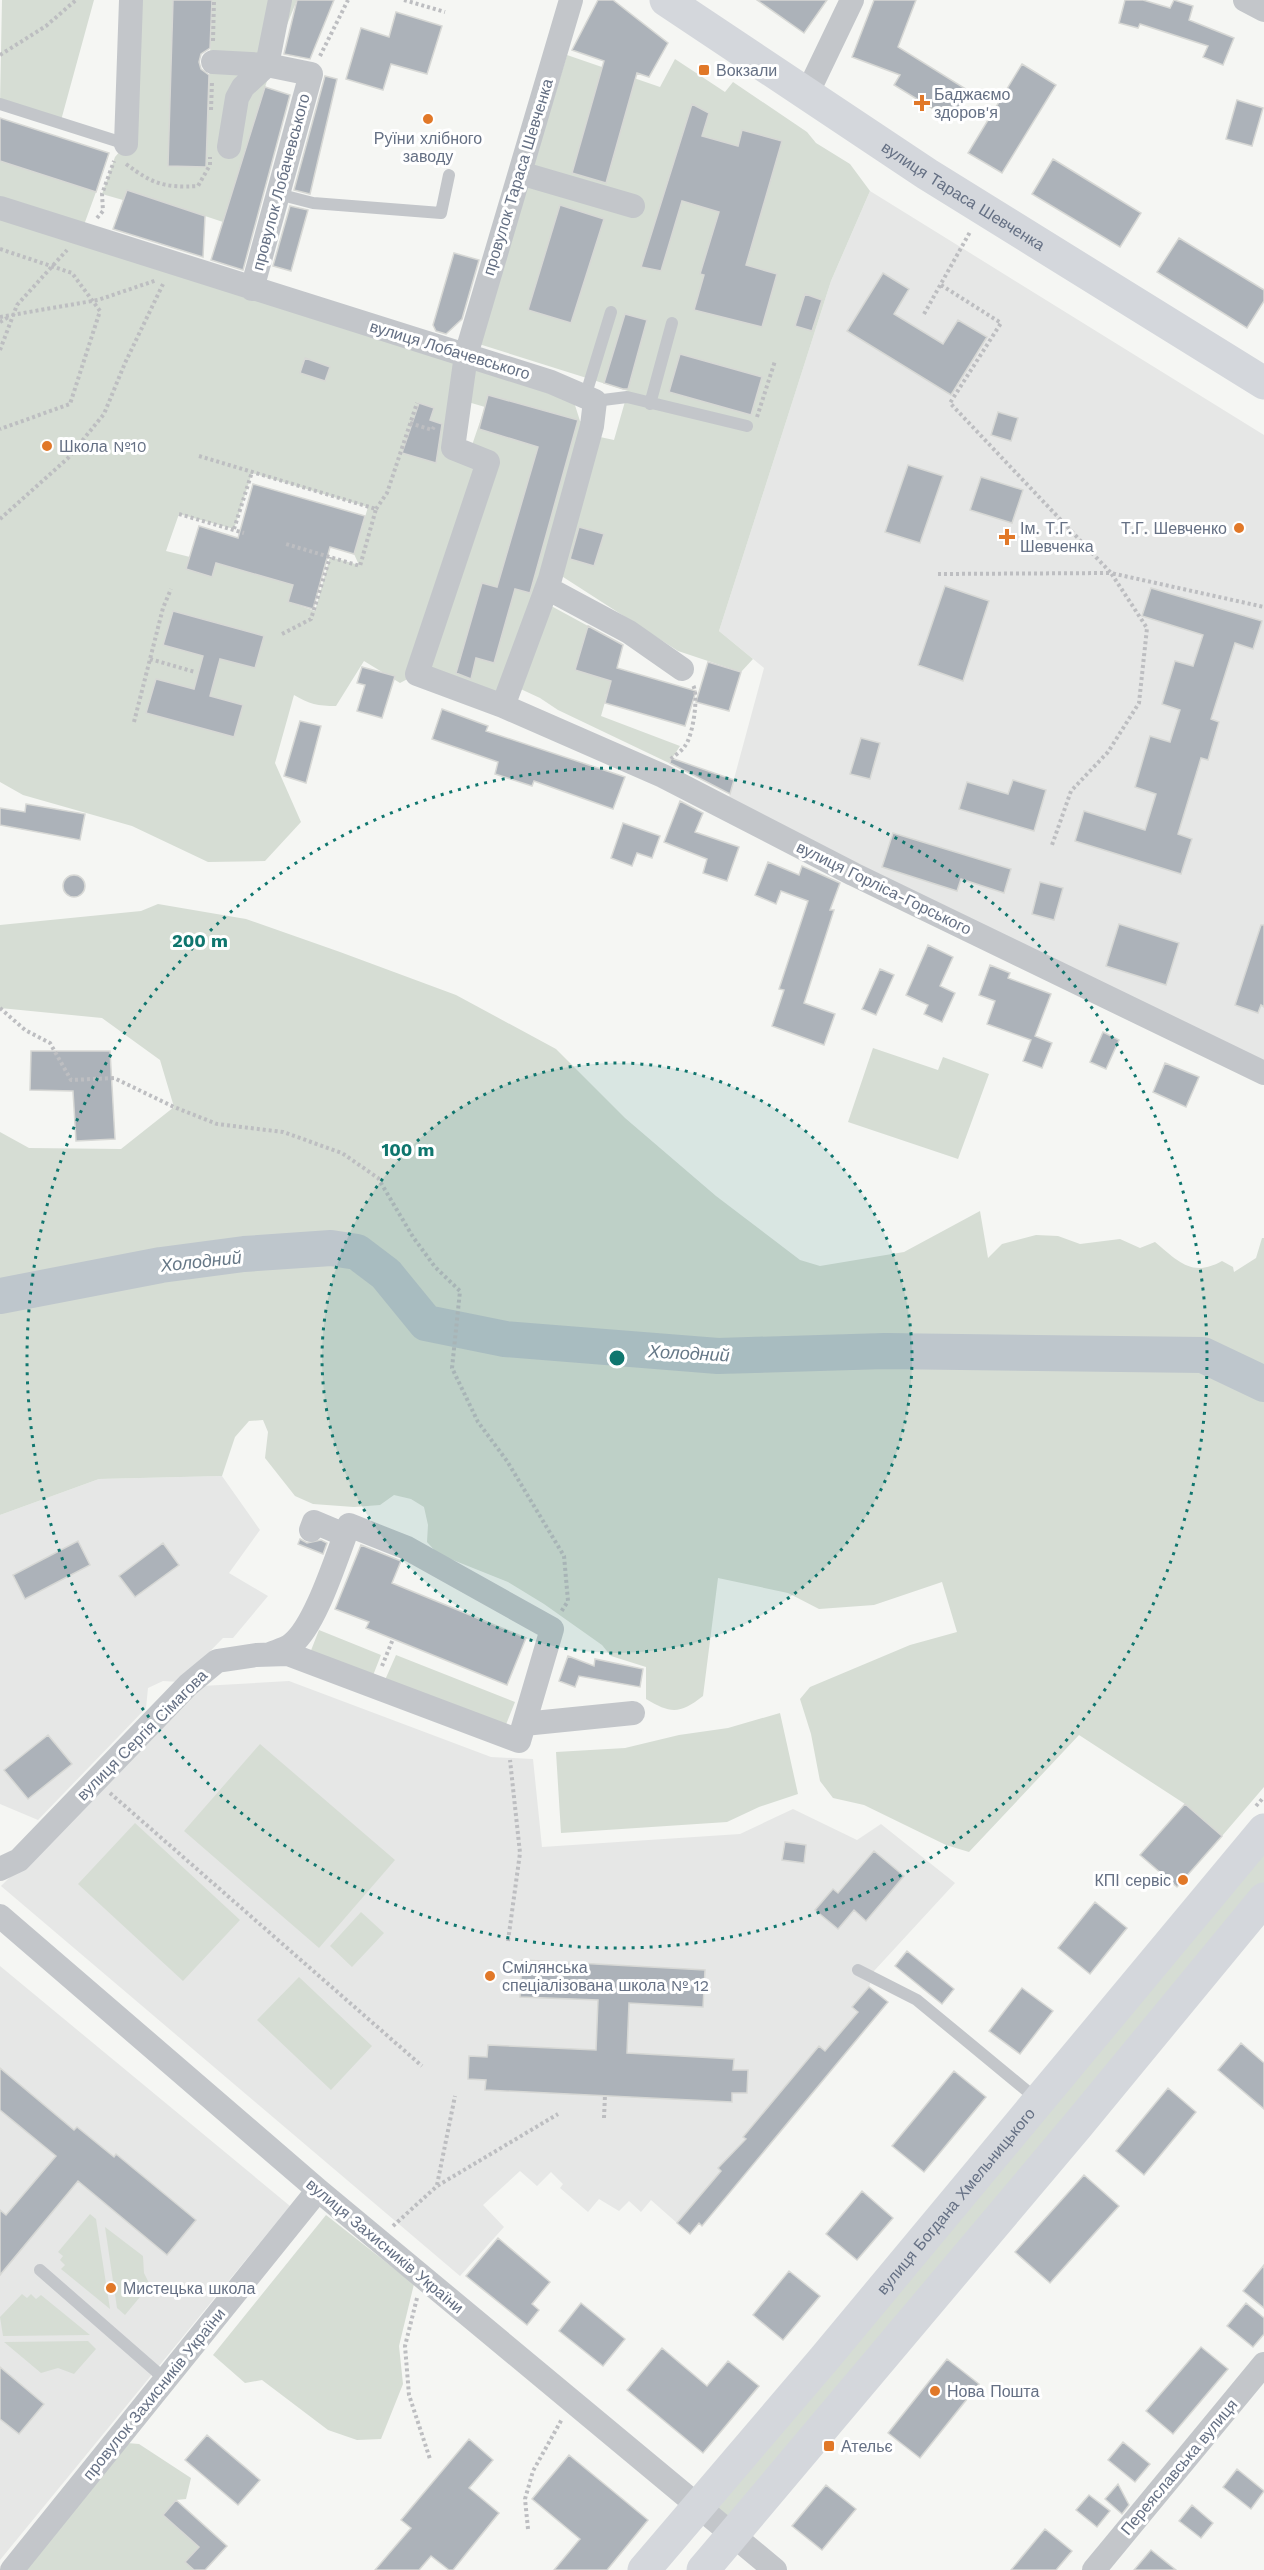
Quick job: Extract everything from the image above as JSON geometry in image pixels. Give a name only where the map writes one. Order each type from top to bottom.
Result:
[{"type":"main road","name":"вулиця Тараса Шевченка","points":[[666,0],[806,96],[927,174],[1264,383]]},
{"type":"main road","name":"вулиця Богдана Хмельницького","points":[[644,2570],[1264,1830]]},
{"type":"main road","points":[[703,2570],[1070,2135],[1264,1899]]},
{"type":"street","points":[[126,144],[131,0]]},
{"type":"street","points":[[229,147],[237,98],[243,87],[267,64],[280,0]]},
{"type":"street","name":"провулок Тараса Шевченка","points":[[503,706],[417,674],[488,462],[453,448],[466,355],[571,0]]},
{"type":"street","points":[[806,96],[852,0]]},
{"type":"street","points":[[1245,0],[1264,10]]},
{"type":"street","points":[[213,62],[267,64],[311,74]]},
{"type":"street","name":"провулок Лобачевського","points":[[252,289],[311,74]]},
{"type":"street","points":[[520,172],[633,206]]},
{"type":"street","name":"вулиця Лобачевського","points":[[0,208],[551,382],[590,399]]},
{"type":"street","points":[[503,706],[547,588],[592,426],[590,399]]},
{"type":"street","points":[[547,588],[629,632],[682,669]]},
{"type":"street","name":"вулиця Горліса-Горського","points":[[503,706],[663,776],[853,874],[1264,1073]]},
{"type":"street","points":[[270,1654],[291,1645],[301,1635],[312,1617],[327,1532],[349,1525],[406,1548],[552,1629],[517,1731],[633,1713]]},
{"type":"street","name":"вулиця Сергія Сімагова","points":[[0,1869],[19,1860],[188,1685],[217,1661],[288,1654],[373,1686],[517,1731]]},
{"type":"street","name":"вулиця Захисників України","points":[[0,1916],[318,2190],[775,2570]]},
{"type":"street","name":"провулок Захисників України","points":[[12,2570],[318,2190]]},
{"type":"street","name":"Переяславська вулиця","points":[[1094,2570],[1264,2364]]},
{"type":"lane","points":[[0,104],[126,144]]},
{"type":"lane","points":[[278,194],[313,203],[441,213],[449,175]]},
{"type":"lane","points":[[611,312],[590,399],[627,397],[747,426]]},
{"type":"lane","points":[[650,404],[672,323]]},
{"type":"lane","points":[[858,1970],[917,2000],[1039,2101]]},
{"type":"lane","points":[[40,2270],[166,2379]]},
{"type":"path","points":[[0,55],[46,27],[76,0]]},
{"type":"path","points":[[311,74],[348,0]]},
{"type":"path","points":[[404,0],[445,12]]},
{"type":"path","points":[[0,350],[17,305],[103,211],[102,194],[115,157],[149,180],[166,187],[198,186],[210,165],[229,147]]},
{"type":"path","points":[[924,314],[959,247],[970,232]]},
{"type":"path","points":[[0,249],[72,273],[100,311],[70,404],[0,429]]},
{"type":"path","points":[[0,317],[92,301],[166,277],[125,363],[104,414],[68,458],[0,519]]},
{"type":"path","points":[[941,285],[1001,322],[950,403],[1111,573],[1147,628],[1140,703],[1108,752],[1071,791],[1052,845]]},
{"type":"path","points":[[0,322],[14,315]]},
{"type":"path","points":[[747,426],[760,414],[774,361]]},
{"type":"path","points":[[286,544],[360,566],[376,509],[387,492],[417,403]]},
{"type":"path","points":[[410,423],[432,430]]},
{"type":"path","points":[[199,456],[376,509]]},
{"type":"path","points":[[234,529],[252,472]]},
{"type":"path","points":[[179,514],[244,533]]},
{"type":"path","points":[[282,634],[311,619],[330,557]]},
{"type":"path","points":[[938,574],[1111,573],[1264,607]]},
{"type":"path","points":[[134,722],[171,589]]},
{"type":"path","points":[[150,658],[195,672]]},
{"type":"path","points":[[663,776],[672,758],[686,745],[697,691]]},
{"type":"path","points":[[0,1008],[25,1030],[50,1043],[71,1080],[114,1078],[174,1107],[217,1124],[283,1132],[342,1153],[378,1178],[424,1252],[435,1267],[460,1291],[458,1329],[452,1368],[478,1422],[507,1461],[564,1556],[568,1601],[560,1615]]},
{"type":"path","points":[[373,1686],[393,1639]]},
{"type":"path","points":[[508,1941],[520,1853],[511,1790],[517,1731]]},
{"type":"path","points":[[96,1780],[422,2066]]},
{"type":"path","points":[[604,2118],[605,2095]]},
{"type":"path","points":[[437,2186],[455,2096]]},
{"type":"path","points":[[397,2222],[437,2186],[558,2114]]},
{"type":"path","points":[[423,2276],[405,2346],[409,2395],[430,2459]]},
{"type":"path","points":[[528,2529],[525,2499],[533,2471],[571,2402]]},
{"type":"shaded area","points":[[2,0],[94,0],[60,124],[0,104]]},
{"type":"shaded area","points":[[131,0],[173,0],[168,166],[206,167],[212,0],[297,0],[276,52],[223,222],[127,190],[123,200],[102,194],[115,157],[126,144]]},
{"type":"shaded area","points":[[567,55],[660,87],[675,59],[725,92],[733,82],[807,132],[816,143],[850,164],[870,191],[831,281],[719,631],[753,659],[741,672],[678,651],[560,575],[600,437],[614,440],[628,391],[479,344]]},
{"type":"shaded area","points":[[0,161],[96,192],[81,233],[574,402],[580,421],[592,426],[542,601],[588,626],[611,681],[601,716],[680,746],[669,763],[558,710],[540,698],[512,685],[503,706],[417,674],[400,683],[364,661],[336,706],[314,704],[294,695],[275,763],[301,822],[265,861],[208,862],[132,826],[23,795],[0,782]],"holes":[[[451,397],[485,407],[469,454]],[[252,473],[368,507],[354,554],[359,565],[330,557],[315,611],[289,602],[293,585],[216,563],[212,577],[186,569],[190,557],[166,551],[179,514],[234,529]]]},
{"type":"shaded area","name":"Ім. Т.Г. Шевченка","points":[[870,191],[1264,435],[1264,1066],[728,801],[764,668],[719,631],[831,281]]},
{"type":"shaded area","points":[[158,904],[246,919],[340,952],[456,995],[556,1049],[625,1118],[716,1196],[800,1260],[820,1266],[904,1252],[980,1211],[988,1258],[1002,1244],[1036,1235],[1058,1236],[1080,1244],[1120,1239],[1140,1248],[1155,1242],[1178,1261],[1194,1267],[1202,1268],[1222,1261],[1233,1267],[1234,1272],[1256,1258],[1262,1238],[1264,1238],[1264,1787],[1222,1836],[1185,1804],[1079,1735],[969,1852],[946,1845],[864,1805],[833,1798],[820,1781],[811,1734],[800,1699],[810,1687],[910,1645],[957,1632],[942,1582],[874,1605],[819,1609],[788,1593],[718,1578],[703,1696],[681,1709],[669,1709],[646,1699],[646,1667],[611,1656],[602,1645],[508,1582],[438,1554],[427,1542],[428,1525],[424,1507],[411,1499],[394,1495],[380,1505],[354,1507],[313,1504],[295,1496],[265,1458],[268,1432],[263,1420],[249,1421],[235,1437],[222,1476],[99,1479],[0,1515],[0,1132],[29,1148],[121,1149],[174,1107],[160,1060],[102,1018],[0,1008],[0,925],[141,911]]},
{"type":"shaded area","points":[[873,1048],[938,1070],[943,1057],[989,1074],[958,1159],[848,1122]]},
{"type":"shaded area","points":[[222,1476],[260,1530],[229,1573],[268,1596],[233,1638],[223,1638],[180,1682],[163,1681],[148,1688],[146,1708],[38,1820],[0,1804],[0,1515],[99,1479]]},
{"type":"shaded area","points":[[319,1630],[381,1655],[372,1678],[310,1653]]},
{"type":"shaded area","points":[[396,1655],[515,1702],[505,1727],[385,1680]]},
{"type":"shaded area","name":"Смілянська спеціалізована школа № 12","points":[[289,1681],[491,1757],[533,1759],[542,1847],[740,1834],[793,1809],[857,1840],[881,1824],[955,1883],[874,1971],[869,1987],[852,2007],[858,2012],[825,2051],[743,2137],[749,2142],[732,2161],[728,2158],[718,2168],[721,2171],[677,2223],[651,2200],[641,2212],[629,2201],[619,2211],[599,2199],[588,2212],[560,2188],[563,2184],[551,2172],[537,2186],[520,2171],[483,2205],[504,2227],[460,2276],[1,1886],[202,1686]]},
{"type":"shaded area","points":[[780,1713],[798,1794],[759,1807],[727,1822],[561,1833],[556,1752],[625,1748],[679,1735],[728,1728]]},
{"type":"shaded area","points":[[260,1744],[395,1860],[319,1948],[184,1831]]},
{"type":"shaded area","points":[[135,1823],[240,1920],[183,1981],[78,1884]]},
{"type":"shaded area","points":[[1264,1839],[1264,1889],[735,2523],[714,2505]]},
{"type":"shaded area","points":[[361,1912],[384,1933],[352,1967],[330,1946]]},
{"type":"shaded area","name":"Мистецька школа","points":[[0,1966],[290,2206],[0,2560]]},
{"type":"shaded area","points":[[299,1977],[372,2046],[331,2090],[257,2020]]},
{"type":"shaded area","points":[[90,2214],[96,2219],[110,2309],[61,2269],[65,2265],[60,2260],[63,2256],[58,2252]]},
{"type":"shaded area","points":[[326,2215],[414,2284],[399,2346],[403,2384],[381,2439],[357,2440],[328,2430],[262,2380],[245,2383],[213,2355]]},
{"type":"shaded area","points":[[105,2227],[143,2256],[144,2273],[150,2285],[125,2315],[117,2308]]},
{"type":"shaded area","points":[[22,2294],[27,2298],[31,2294],[36,2299],[41,2295],[90,2335],[3,2336],[0,2317]]},
{"type":"shaded area","points":[[88,2341],[96,2349],[74,2374],[58,2368],[41,2373],[4,2342]]},
{"type":"shaded area","points":[[115,2442],[139,2444],[191,2478],[186,2499],[176,2500],[199,2547],[185,2562],[194,2570],[15,2570]]},
{"type":"building","points":[[173,0],[212,0],[210,48],[201,54],[199,62],[201,69],[209,75],[206,167],[168,166]]},
{"type":"building","points":[[297,0],[334,0],[310,59],[284,54]]},
{"type":"building","points":[[598,0],[613,0],[668,43],[649,77],[637,73],[606,183],[572,173],[604,61],[572,50]]},
{"type":"building","points":[[757,0],[827,0],[804,33]]},
{"type":"building","points":[[874,0],[916,0],[898,47],[969,91],[951,120],[894,85],[900,75],[852,57]]},
{"type":"building","points":[[1125,0],[1143,0],[1170,8],[1174,0],[1193,6],[1189,20],[1234,38],[1223,65],[1203,57],[1208,46],[1140,24],[1138,28],[1119,23]]},
{"type":"building","points":[[396,12],[442,26],[427,74],[391,64],[383,90],[346,79],[361,28],[389,37]]},
{"type":"building","points":[[1022,64],[1056,85],[1002,173],[968,153]]},
{"type":"building","points":[[325,76],[337,79],[310,194],[294,190]]},
{"type":"building","points":[[265,87],[290,95],[243,270],[211,260]]},
{"type":"building","points":[[1237,100],[1263,108],[1252,146],[1226,139]]},
{"type":"building","points":[[692,104],[709,113],[702,136],[738,146],[742,130],[782,141],[746,265],[777,274],[762,327],[694,310],[704,275],[700,274],[719,212],[682,201],[661,271],[641,267]]},
{"type":"building","points":[[0,118],[109,153],[96,192],[0,161]]},
{"type":"building","points":[[1053,159],[1141,213],[1120,247],[1032,194]]},
{"type":"building","points":[[127,190],[205,216],[203,257],[113,229]]},
{"type":"building","points":[[560,205],[604,219],[571,323],[528,310]]},
{"type":"building","points":[[290,206],[308,210],[291,271],[273,266]]},
{"type":"building","points":[[1179,238],[1264,290],[1264,301],[1247,328],[1157,272]]},
{"type":"building","points":[[454,253],[479,260],[462,319],[446,334],[436,331],[433,325]]},
{"type":"building","points":[[883,273],[909,289],[894,314],[943,344],[958,320],[987,337],[951,395],[847,331]]},
{"type":"building","points":[[805,294],[822,300],[812,331],[795,326]]},
{"type":"building","points":[[625,314],[647,320],[628,389],[604,383]]},
{"type":"building","points":[[680,354],[762,377],[751,415],[669,392]]},
{"type":"building","points":[[305,358],[330,367],[325,381],[300,373]]},
{"type":"building","points":[[488,395],[578,420],[530,593],[515,589],[494,663],[476,658],[471,679],[456,673],[482,583],[497,587],[538,447],[479,429]]},
{"type":"building","points":[[419,403],[434,408],[430,420],[442,424],[436,463],[402,453]]},
{"type":"building","points":[[998,412],[1018,418],[1011,441],[991,435]]},
{"type":"building","points":[[908,465],[943,476],[920,543],[885,532]]},
{"type":"building","points":[[981,477],[1023,490],[1012,523],[970,510]]},
{"type":"building","points":[[253,484],[365,516],[354,554],[330,547],[313,609],[288,602],[293,585],[216,563],[212,577],[186,569],[199,526],[238,538]]},
{"type":"building","points":[[579,527],[604,534],[594,566],[570,559]]},
{"type":"building","points":[[945,586],[989,601],[963,681],[918,665]]},
{"type":"building","points":[[1151,588],[1262,621],[1253,649],[1235,643],[1211,719],[1219,722],[1208,760],[1201,758],[1178,834],[1192,839],[1181,874],[1075,841],[1084,811],[1145,830],[1156,794],[1135,787],[1150,736],[1170,742],[1180,710],[1162,704],[1175,661],[1193,666],[1203,635],[1142,616]]},
{"type":"building","points":[[173,611],[264,636],[255,668],[220,659],[210,696],[243,705],[234,737],[146,713],[156,679],[194,689],[203,656],[163,645]]},
{"type":"building","points":[[588,626],[623,645],[617,668],[696,691],[685,726],[605,703],[611,681],[575,670]]},
{"type":"building","points":[[708,662],[741,672],[729,711],[696,702]]},
{"type":"building","points":[[362,667],[395,676],[382,718],[357,711],[365,685],[357,683]]},
{"type":"building","points":[[442,709],[488,726],[486,731],[625,777],[613,809],[534,781],[532,786],[495,774],[498,762],[432,739]]},
{"type":"building","points":[[300,721],[321,726],[306,783],[284,776]]},
{"type":"building","points":[[861,738],[880,743],[870,779],[850,774]]},
{"type":"building","points":[[671,758],[734,780],[730,794],[670,763]]},
{"type":"building","points":[[1013,780],[1046,790],[1034,831],[959,809],[967,782],[1008,794]]},
{"type":"building","points":[[680,801],[703,813],[695,832],[739,847],[727,881],[703,873],[707,859],[664,842]]},
{"type":"building","points":[[26,804],[85,814],[80,840],[0,825],[0,808],[25,812]]},
{"type":"building","points":[[623,823],[660,836],[652,858],[637,853],[632,866],[611,858]]},
{"type":"building","points":[[893,833],[1011,869],[1004,893],[961,879],[957,891],[882,867]]},
{"type":"building","points":[[768,862],[799,875],[802,866],[840,883],[830,910],[834,910],[804,1003],[835,1014],[824,1045],[772,1026],[784,990],[779,989],[808,901],[781,891],[776,904],[755,895]]},
{"type":"building","points":[[74,875],[82,878],[85,886],[82,894],[74,897],[66,894],[63,886],[66,878]]},
{"type":"building","points":[[1040,882],[1063,888],[1054,920],[1032,914]]},
{"type":"building","points":[[1119,924],[1179,943],[1166,985],[1106,966]]},
{"type":"building","points":[[1261,925],[1264,925],[1264,1007],[1261,1005],[1258,1013],[1235,1005]]},
{"type":"building","points":[[928,945],[953,957],[940,986],[955,993],[942,1022],[924,1014],[928,1005],[906,995]]},
{"type":"building","points":[[990,965],[1010,973],[1008,978],[1051,994],[1035,1036],[1052,1043],[1042,1068],[1023,1061],[1031,1040],[987,1024],[995,1001],[979,995]]},
{"type":"building","points":[[880,969],[894,975],[876,1015],[862,1009]]},
{"type":"building","points":[[1103,1032],[1119,1040],[1106,1069],[1090,1062]]},
{"type":"building","points":[[31,1051],[110,1051],[115,1139],[76,1141],[73,1091],[30,1090]]},
{"type":"building","points":[[1165,1063],[1199,1077],[1186,1107],[1153,1092]]},
{"type":"building","points":[[300,1539],[307,1543],[321,1540],[327,1543],[323,1554],[298,1544]]},
{"type":"building","points":[[78,1541],[90,1565],[25,1599],[13,1575]]},
{"type":"building","points":[[163,1543],[179,1565],[135,1597],[119,1576]]},
{"type":"building","points":[[361,1545],[401,1561],[392,1583],[526,1638],[507,1685],[366,1628],[369,1622],[335,1609]]},
{"type":"building","points":[[568,1656],[594,1666],[595,1659],[643,1669],[640,1687],[579,1676],[575,1687],[559,1681]]},
{"type":"building","points":[[48,1735],[72,1764],[28,1799],[4,1770]]},
{"type":"building","points":[[1185,1804],[1222,1836],[1177,1887],[1140,1855]]},
{"type":"building","points":[[785,1842],[806,1845],[804,1863],[782,1860]]},
{"type":"building","points":[[874,1851],[904,1876],[866,1921],[854,1910],[838,1929],[815,1910],[833,1889],[838,1893]]},
{"type":"building","points":[[1095,1902],[1127,1928],[1090,1974],[1058,1948]]},
{"type":"building","points":[[907,1951],[954,1989],[942,2004],[895,1966]]},
{"type":"building","points":[[522,1960],[705,1970],[703,2007],[629,2003],[627,2053],[734,2059],[733,2070],[748,2070],[747,2093],[732,2093],[732,2102],[485,2090],[486,2080],[468,2079],[469,2056],[487,2057],[488,2045],[596,2050],[598,2000],[520,1997]]},
{"type":"building","points":[[869,1987],[888,2002],[702,2226],[699,2223],[690,2234],[677,2223],[721,2171],[718,2168],[746,2139],[743,2137],[819,2046],[825,2051],[858,2012],[852,2007]]},
{"type":"building","points":[[1022,1988],[1053,2011],[1020,2054],[989,2031]]},
{"type":"building","points":[[1241,2043],[1264,2063],[1264,2109],[1218,2070]]},
{"type":"building","points":[[0,2068],[74,2130],[77,2127],[114,2157],[116,2154],[196,2220],[167,2255],[78,2181],[0,2275],[0,2210],[6,2215],[56,2156],[0,2110]]},
{"type":"building","points":[[954,2071],[986,2097],[924,2172],[892,2146]]},
{"type":"building","points":[[1168,2088],[1196,2112],[1144,2175],[1116,2151]]},
{"type":"building","points":[[1084,2175],[1119,2206],[1050,2283],[1015,2252]]},
{"type":"building","points":[[862,2191],[893,2218],[857,2260],[826,2234]]},
{"type":"building","points":[[498,2238],[550,2282],[532,2304],[539,2310],[527,2325],[466,2276]]},
{"type":"building","points":[[1264,2265],[1264,2308],[1243,2291]]},
{"type":"building","points":[[789,2271],[820,2296],[783,2340],[753,2315]]},
{"type":"building","points":[[581,2303],[625,2339],[603,2366],[559,2331]]},
{"type":"building","points":[[1246,2303],[1264,2318],[1264,2334],[1253,2347],[1227,2326]]},
{"type":"building","points":[[1201,2347],[1228,2369],[1173,2434],[1146,2411]]},
{"type":"building","points":[[662,2348],[707,2386],[728,2361],[759,2386],[703,2453],[627,2390]]},
{"type":"building","points":[[947,2359],[979,2384],[920,2458],[888,2433]]},
{"type":"building","points":[[0,2367],[44,2404],[19,2434],[0,2419]]},
{"type":"building","points":[[207,2435],[260,2480],[238,2505],[185,2460]]},
{"type":"building","points":[[469,2439],[493,2460],[469,2488],[499,2513],[453,2570],[449,2570],[431,2556],[419,2570],[375,2570],[411,2528],[401,2520]]},
{"type":"building","points":[[1123,2442],[1150,2464],[1135,2482],[1108,2460]]},
{"type":"building","points":[[569,2455],[648,2520],[607,2570],[554,2570],[580,2539],[532,2499]]},
{"type":"building","points":[[1237,2469],[1264,2491],[1251,2509],[1223,2487]]},
{"type":"building","points":[[1118,2484],[1129,2505],[1122,2514],[1105,2499]]},
{"type":"building","points":[[826,2485],[856,2509],[822,2550],[792,2526]]},
{"type":"building","points":[[1089,2495],[1110,2511],[1097,2527],[1076,2510]]},
{"type":"building","points":[[176,2500],[227,2546],[205,2570],[194,2570],[185,2562],[199,2547],[163,2515]]},
{"type":"building","points":[[1192,2505],[1213,2523],[1201,2538],[1179,2521]]},
{"type":"building","points":[[1045,2529],[1072,2551],[1056,2570],[1011,2570]]},
{"type":"building","points":[[1151,2550],[1176,2570],[1134,2570]]},
{"type":"waterway","name":"Холодний","points":[[0,1296],[161,1265],[244,1254],[331,1248],[357,1252],[386,1274],[426,1323],[505,1339],[718,1356],[885,1351],[1203,1355],[1264,1384]]},
{"type":"place","name":"Вокзали","points":[[704,70]]},
{"type":"place","name":"Баджаємо здоров'я","points":[[922,103]]},
{"type":"place","name":"Руїни хлібного заводу","points":[[428,119]]},
{"type":"place","name":"Школа №10","points":[[47,446]]},
{"type":"place","name":"Т.Г. Шевченко","points":[[1239,528]]},
{"type":"place","name":"Ім. Т.Г. Шевченка","points":[[1007,537]]},
{"type":"place","name":"КПІ сервіс","points":[[1183,1880]]},
{"type":"place","name":"Смілянська спеціалізована школа № 12","points":[[490,1976]]},
{"type":"place","name":"Мистецька школа","points":[[111,2288]]},
{"type":"place","name":"Нова Пошта","points":[[935,2391]]},
{"type":"place","name":"Ательє","points":[[829,2446]]}]
